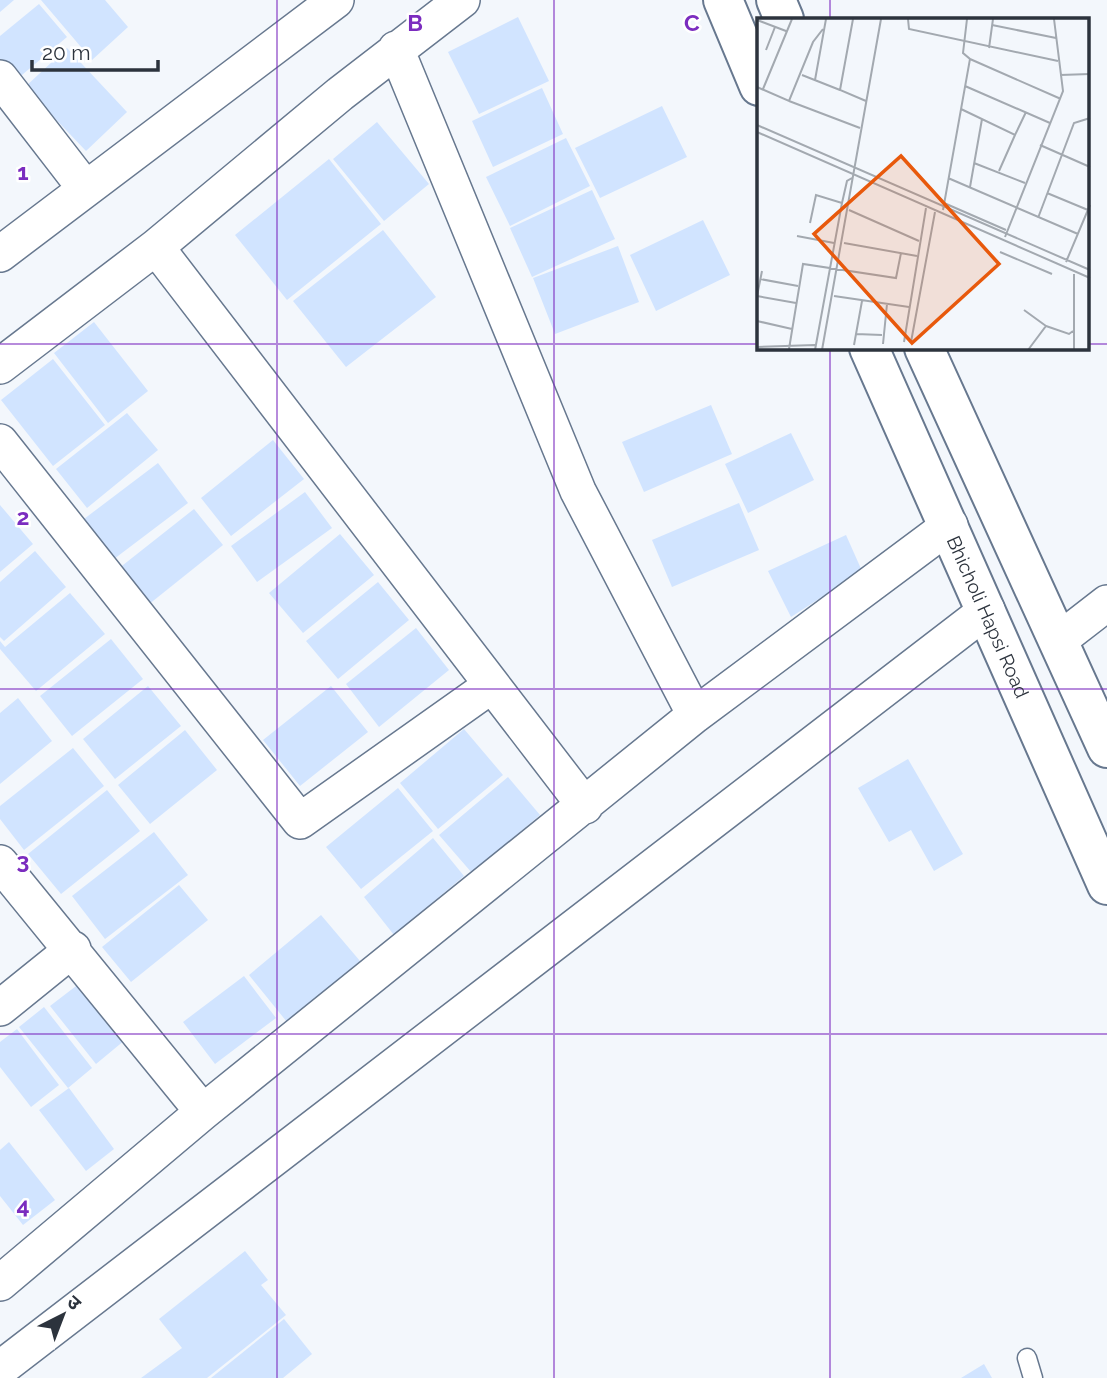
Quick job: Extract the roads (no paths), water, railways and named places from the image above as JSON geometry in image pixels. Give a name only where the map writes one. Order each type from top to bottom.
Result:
[{"type":"street","points":[[0,254],[336,0]]},
{"type":"street","points":[[0,366],[156,247],[396,49],[462,0]]},
{"type":"street","points":[[723,0],[757,81]]},
{"type":"street","points":[[776,0],[784,18]]},
{"type":"street","points":[[396,49],[578,491],[695,715]]},
{"type":"street","points":[[0,78],[85,188]]},
{"type":"street","points":[[156,247],[585,806]]},
{"type":"street","name":"Bhicholi Hapsi Road","points":[[870,350],[950,525],[1107,885]]},
{"type":"street","points":[[925,350],[1107,748]]},
{"type":"street","points":[[0,443],[300,821],[492,685]]},
{"type":"street","points":[[0,1283],[203,1112],[695,715],[950,525]]},
{"type":"street","points":[[1058,641],[1107,603]]},
{"type":"street","points":[[1,1368],[986,610]]},
{"type":"street","points":[[0,863],[73,949],[203,1112]]},
{"type":"street","points":[[0,1008],[73,949]]},
{"type":"lane","points":[[1027,1358],[1033,1378]]}]
